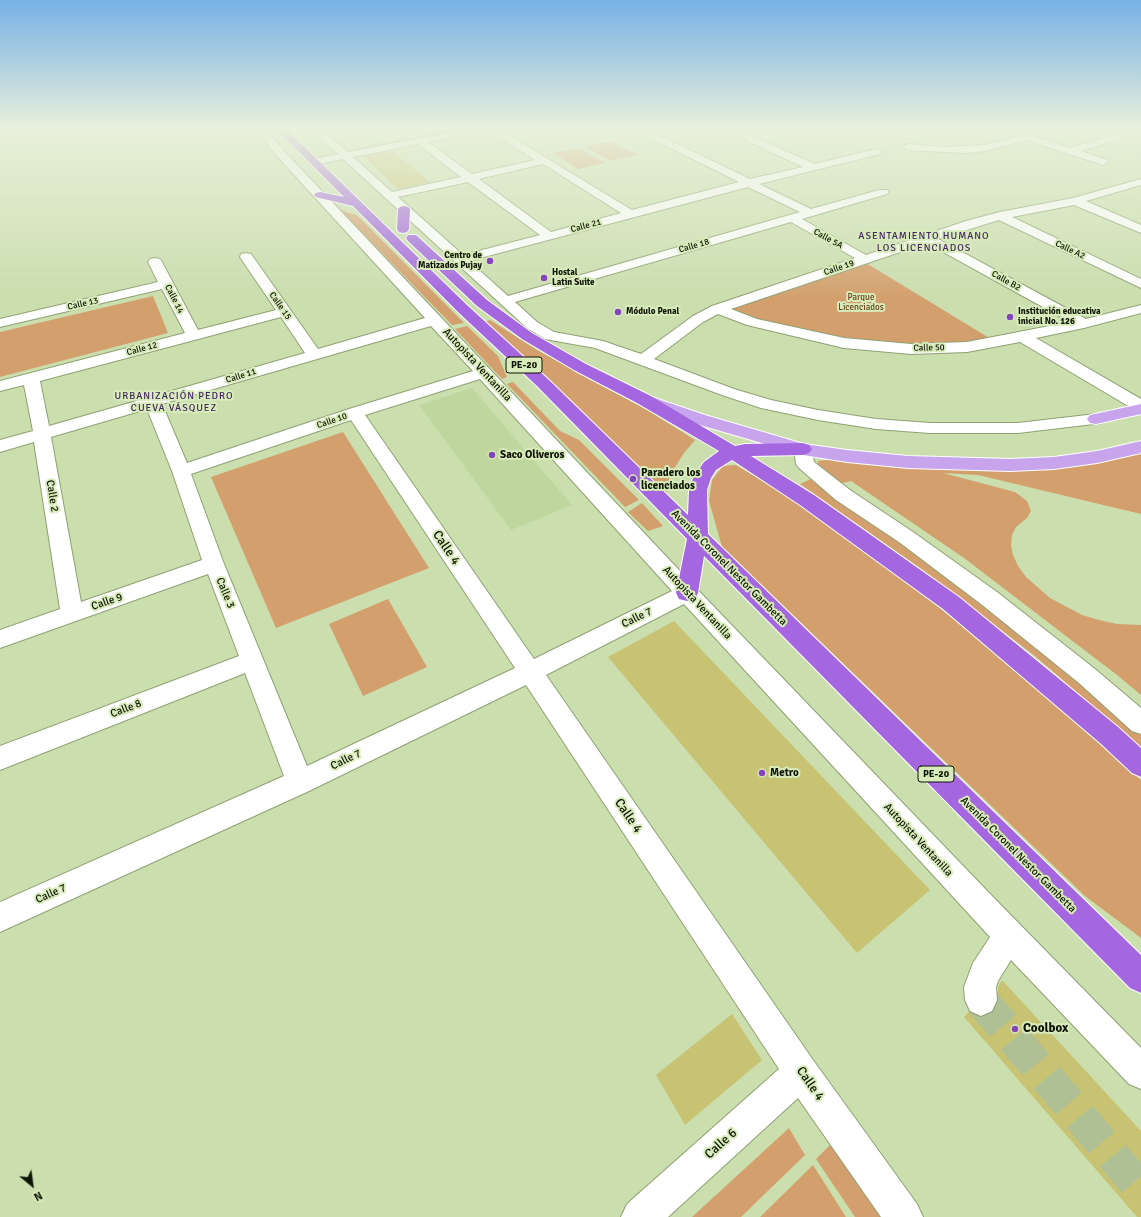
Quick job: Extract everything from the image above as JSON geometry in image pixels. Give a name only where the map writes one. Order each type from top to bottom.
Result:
[{"type":"highway","name":"Avenida Coronel Nestor Gambetta","points":[[346,185],[463,309],[533,373],[1141,977]]},
{"type":"highway","points":[[320,195],[360,198]]},
{"type":"highway","points":[[403,229],[404,209]]},
{"type":"highway","name":"PE-20","points":[[391,218],[482,303],[502,318],[552,352],[643,399],[733,452],[807,500],[951,603],[1109,735],[1141,765]]},
{"type":"highway","points":[[687,593],[698,536],[698,490],[702,478],[710,466],[720,458],[733,452],[762,449],[803,449]]},
{"type":"main road","points":[[643,399],[699,419],[803,449],[847,456],[908,462],[1010,465],[1054,463],[1097,457],[1141,448]]},
{"type":"main road","points":[[1096,419],[1141,409]]},
{"type":"street","name":"Autopista Ventanilla","points":[[310,185],[687,593],[1009,935],[1141,1072]]},
{"type":"street","points":[[378,185],[505,301],[543,332],[559,338],[598,344],[728,392],[767,404],[818,415],[876,424],[930,428],[1010,428],[1051,425],[1096,419]]},
{"type":"street","points":[[390,196],[440,185]]},
{"type":"street","points":[[479,185],[549,236]]},
{"type":"street","points":[[583,185],[630,214]]},
{"type":"street","name":"Calle 21","points":[[459,260],[742,185]]},
{"type":"street","points":[[753,185],[810,213]]},
{"type":"street","name":"Calle 19","points":[[643,360],[698,319],[717,310],[928,238],[1000,216],[1075,201],[1137,185]]},
{"type":"street","name":"Calle 18","points":[[505,301],[884,192]]},
{"type":"street","points":[[1075,201],[1141,229]]},
{"type":"street","name":"Calle A2","points":[[1000,216],[1141,284]]},
{"type":"street","name":"Calle 5A","points":[[792,218],[865,259]]},
{"type":"street","name":"Calle B2","points":[[928,238],[1084,324]]},
{"type":"street","name":"Calle 15","points":[[246,257],[314,354]]},
{"type":"street","name":"Calle 14","points":[[155,262],[193,335]]},
{"type":"street","name":"Calle 13","points":[[0,323],[166,284]]},
{"type":"street","name":"Calle 50","points":[[717,310],[779,330],[844,342],[911,349],[966,347],[1024,337],[1084,324],[1141,309]]},
{"type":"street","name":"Calle 12","points":[[0,386],[284,312]]},
{"type":"street","name":"Calle 11","points":[[0,446],[42,435],[314,354],[436,320]]},
{"type":"street","points":[[1024,337],[1141,406]]},
{"type":"street","name":"Calle 10","points":[[181,471],[355,413],[484,373]]},
{"type":"street","name":"Calle 2","points":[[31,378],[72,614]]},
{"type":"street","name":"Calle 3","points":[[153,402],[181,471],[214,564],[300,782]]},
{"type":"street","name":"Calle 4","points":[[355,413],[801,1072],[904,1217]]},
{"type":"street","points":[[803,449],[805,464],[843,495],[906,537],[989,598],[1087,676],[1141,723]]},
{"type":"street","name":"Calle 9","points":[[0,639],[214,564]]},
{"type":"street","name":"Calle 7","points":[[0,917],[300,782],[530,672],[687,593]]},
{"type":"street","name":"Calle 8","points":[[0,758],[253,660]]},
{"type":"street","points":[[981,1000],[980,986],[984,974],[1009,935]]},
{"type":"street","name":"Calle 6","points":[[640,1217],[801,1072]]},
{"type":"shaded area","name":"Saco Oliveros","points":[[472,388],[572,505],[511,530],[419,405]]},
{"type":"green space","points":[[339,209],[358,216],[464,323],[452,325]]},
{"type":"green space","name":"Parque Licenciados","points":[[866,263],[991,339],[966,343],[914,345],[852,340],[755,319],[727,309]]},
{"type":"green space","points":[[153,296],[168,333],[0,377],[0,332]]},
{"type":"green space","points":[[490,320],[537,350],[647,410],[695,440],[684,453],[670,475],[667,493],[485,322]]},
{"type":"green space","points":[[467,326],[498,356],[507,377],[502,379],[455,329]]},
{"type":"green space","points":[[513,382],[560,431],[579,440],[639,500],[625,507],[507,384]]},
{"type":"green space","points":[[343,432],[429,568],[276,628],[211,477]]},
{"type":"green space","points":[[1141,453],[1141,514],[978,475],[943,473],[1015,492],[1027,501],[1031,511],[1027,518],[1016,527],[1012,535],[1011,545],[1013,555],[1018,566],[1026,577],[1050,598],[1082,615],[1117,624],[1141,625],[1141,695],[964,558],[851,481],[839,484],[818,469],[818,461],[837,459],[1059,468],[1100,463]]},
{"type":"green space","points":[[736,465],[802,505],[936,605],[1006,662],[1141,780],[1141,938],[1085,896],[722,547],[709,501],[712,480],[723,466]]},
{"type":"green space","points":[[813,478],[913,549],[1141,729],[1141,748],[1035,656],[923,570],[800,484]]},
{"type":"green space","points":[[642,503],[663,526],[648,531],[628,512]]},
{"type":"green space","points":[[388,599],[427,667],[363,696],[329,624]]},
{"type":"green space","points":[[789,1128],[805,1155],[741,1217],[692,1217]]},
{"type":"green space","points":[[834,1141],[885,1217],[855,1217],[816,1159]]},
{"type":"green space","points":[[813,1165],[846,1217],[760,1217]]},
{"type":"building","points":[[394,185],[417,185],[398,189]]},
{"type":"building","name":"Metro","points":[[674,621],[930,890],[857,953],[608,657]]},
{"type":"building","points":[[1002,980],[1141,1131],[1141,1217],[1137,1217],[964,1017],[969,1012],[980,1017],[993,1012],[998,1001],[998,987]]},
{"type":"building","points":[[732,1014],[762,1060],[685,1125],[656,1075]]},
{"type":"tunnel","points":[[981,1000],[1141,1189]]},
{"type":"place","name":"Centro de Matizados Pujay","points":[[490,261]]},
{"type":"place","name":"Hostal Latin Suite","points":[[544,278]]},
{"type":"place","name":"Módulo Penal","points":[[618,312]]},
{"type":"place","name":"Institución educativa inicial No. 126","points":[[1010,317]]},
{"type":"place","name":"Saco Oliveros","points":[[492,455]]},
{"type":"place","name":"Paradero los licenciados","points":[[633,479]]},
{"type":"place","name":"Metro","points":[[762,773]]},
{"type":"place","name":"Coolbox","points":[[1015,1029]]},
{"type":"district","name":"ASENTAMIENTO HUMANO LOS LICENCIADOS","points":[[924,242]]},
{"type":"district","name":"URBANIZACIÓN PEDRO CUEVA VÁSQUEZ","points":[[174,402]]}]
